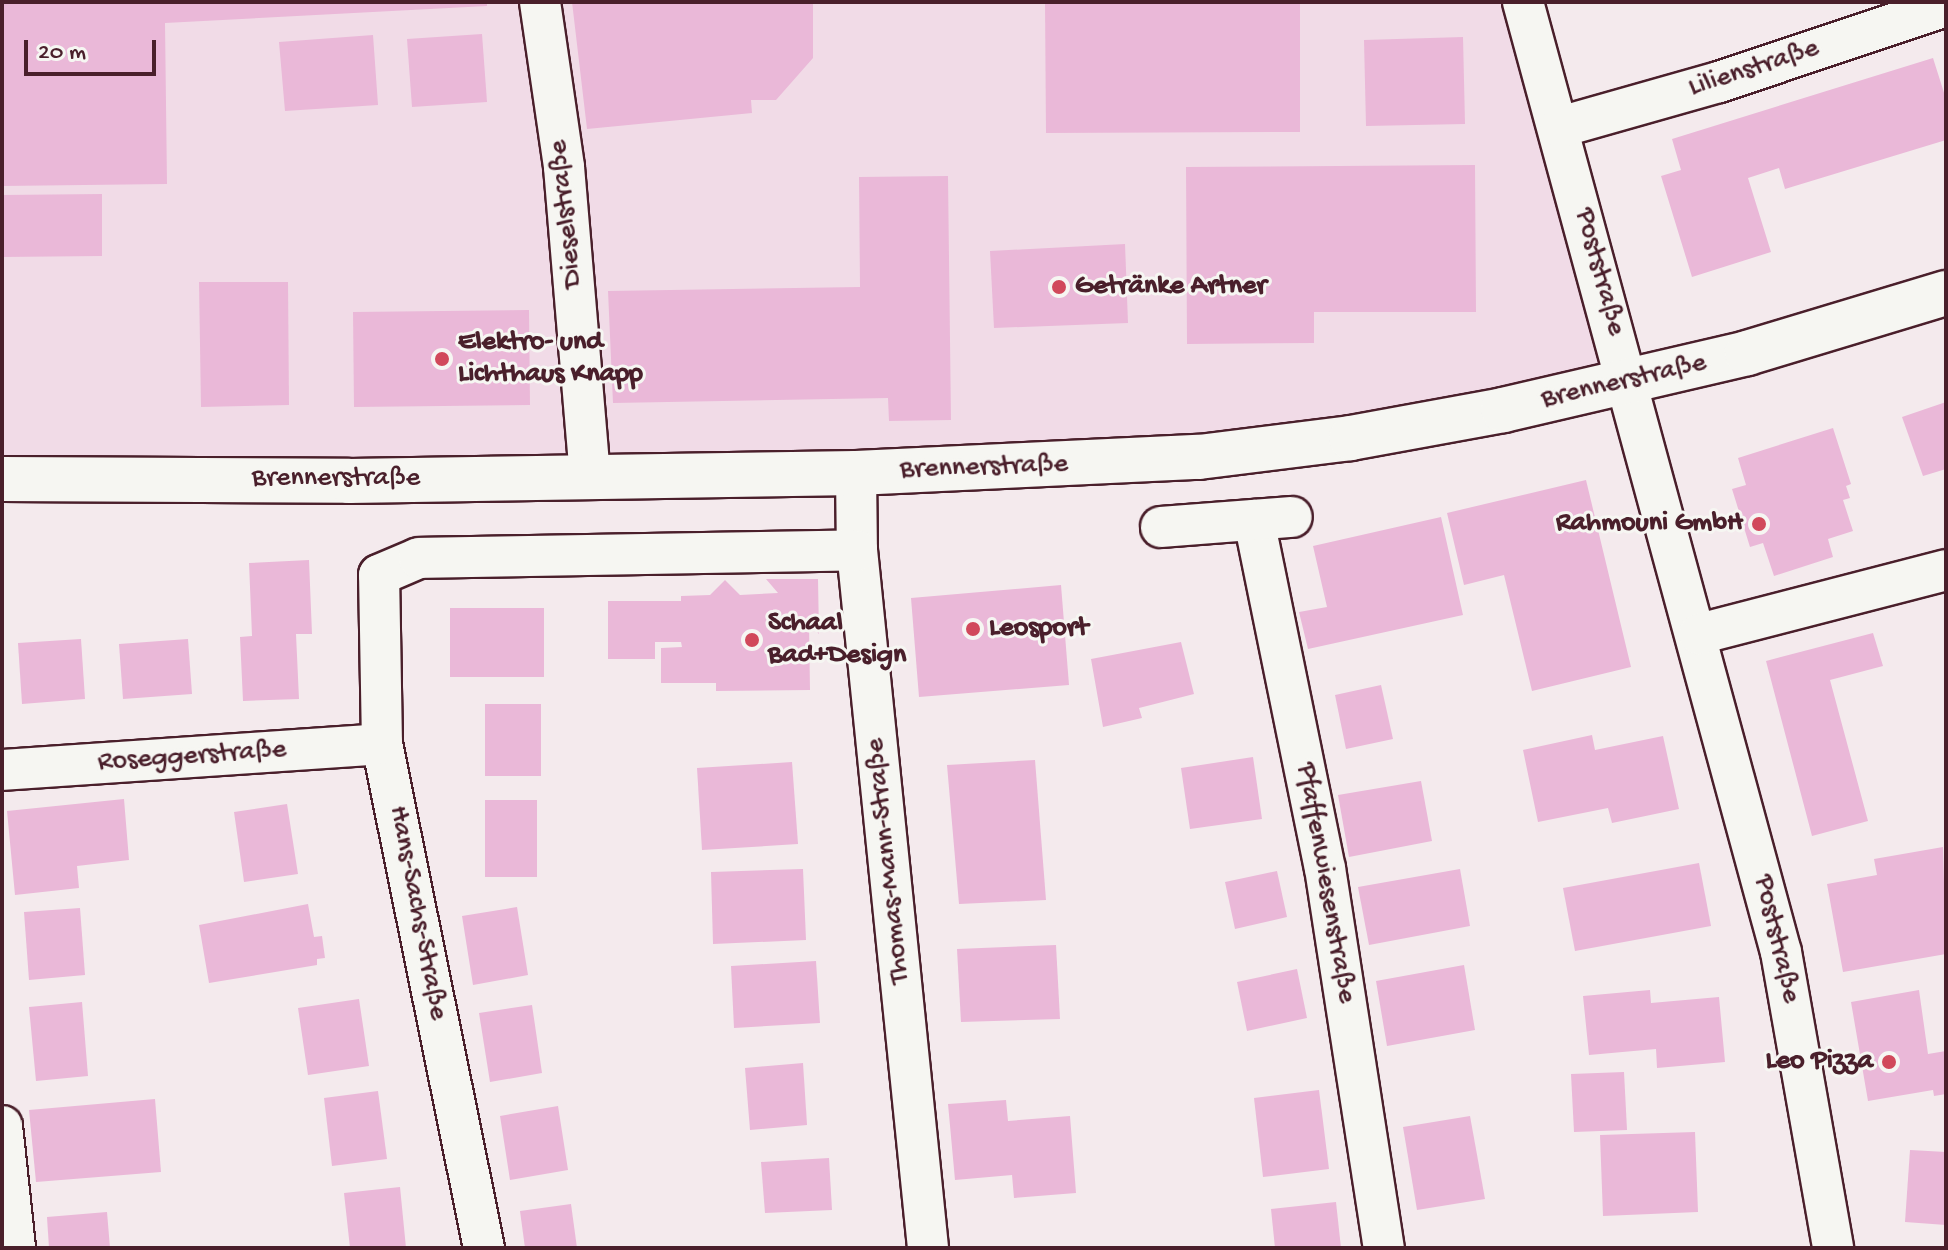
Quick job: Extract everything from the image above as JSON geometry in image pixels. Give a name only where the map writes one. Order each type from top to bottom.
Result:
[{"type":"main road","name":"Brennerstraße","points":[[2,479],[856,473],[1199,457],[1351,438],[1629,381],[1747,353],[1946,293]]},
{"type":"street","name":"Dieselstraße","points":[[540,2],[564,167],[590,476]]},
{"type":"street","name":"Poststraße","points":[[1523,2],[1699,634],[1781,952],[1833,1248]]},
{"type":"street","name":"Lilienstraße","points":[[1560,127],[1719,82],[1946,6]]},
{"type":"street","name":"Thomas-Mann-Straße","points":[[856,473],[857,550],[928,1248]]},
{"type":"street","name":"Pfaffenwiesenstraße","points":[[1161,527],[1273,518],[1384,1248]]},
{"type":"street","name":"Hans-Sachs-Straße","points":[[484,1248],[382,744],[379,575],[419,558],[857,550]]},
{"type":"street","points":[[1699,634],[1946,570]]},
{"type":"street","name":"Roseggerstraße","points":[[2,770],[382,744]]},
{"type":"street","points":[[2,1126],[15,1248]]},
{"type":"shaded area","points":[[2,2],[1523,2],[1629,381],[1351,438],[2,479]]},
{"type":"building","points":[[2,2],[487,2],[487,6],[165,23],[167,184],[2,186]]},
{"type":"building","points":[[572,2],[813,2],[813,58],[776,100],[751,100],[752,113],[587,129]]},
{"type":"building","points":[[1045,2],[1300,2],[1300,132],[1046,133]]},
{"type":"building","points":[[482,34],[487,102],[412,107],[407,39]]},
{"type":"building","points":[[373,35],[378,105],[285,111],[279,42]]},
{"type":"building","points":[[1463,37],[1465,124],[1366,126],[1364,40]]},
{"type":"building","points":[[1933,58],[1946,99],[1946,140],[1785,189],[1779,168],[1748,178],[1771,252],[1692,277],[1661,176],[1681,170],[1672,139]]},
{"type":"building","points":[[1475,165],[1476,312],[1314,312],[1314,343],[1187,344],[1186,167]]},
{"type":"building","points":[[948,176],[951,420],[889,421],[888,398],[613,403],[608,291],[860,287],[859,177]]},
{"type":"building","points":[[102,194],[102,256],[2,257],[2,195]]},
{"type":"building","name":"Getränke Artner","points":[[1125,244],[1128,323],[994,328],[990,251]]},
{"type":"building","points":[[199,282],[288,282],[289,405],[201,407]]},
{"type":"building","name":"Elektro- und Lichthaus Knapp","points":[[529,310],[530,405],[354,407],[353,312]]},
{"type":"building","points":[[1946,402],[1946,469],[1923,476],[1902,417]]},
{"type":"building","points":[[1833,428],[1851,484],[1846,486],[1850,498],[1843,500],[1853,531],[1828,539],[1833,557],[1774,576],[1763,543],[1750,547],[1732,489],[1746,485],[1738,458]]},
{"type":"building","points":[[1586,480],[1631,667],[1532,691],[1504,575],[1464,585],[1447,513]]},
{"type":"building","points":[[1441,517],[1463,615],[1308,649],[1299,612],[1327,607],[1313,546]]},
{"type":"building","points":[[309,560],[312,634],[296,634],[299,699],[243,701],[240,637],[252,636],[249,563]]},
{"type":"building","points":[[766,579],[818,579],[819,634],[809,623],[810,690],[716,691],[716,683],[661,683],[661,648],[682,647],[681,642],[655,642],[655,659],[608,659],[608,601],[681,601],[681,596],[710,595],[725,580],[740,595],[778,593]]},
{"type":"building","points":[[1061,585],[1069,685],[919,697],[911,598]]},
{"type":"building","points":[[450,608],[544,608],[544,677],[450,677]]},
{"type":"building","points":[[1873,633],[1883,666],[1830,680],[1868,821],[1812,836],[1766,661]]},
{"type":"building","points":[[81,639],[85,699],[22,704],[18,643]]},
{"type":"building","points":[[188,639],[192,694],[123,699],[119,644]]},
{"type":"building","points":[[1181,642],[1194,694],[1139,708],[1142,718],[1103,727],[1091,659]]},
{"type":"building","points":[[1381,685],[1393,739],[1346,749],[1335,695]]},
{"type":"building","points":[[485,704],[541,704],[541,776],[485,776]]},
{"type":"building","points":[[1592,735],[1595,750],[1663,736],[1679,809],[1612,823],[1608,808],[1538,822],[1523,750]]},
{"type":"building","points":[[1253,757],[1262,819],[1190,829],[1181,768]]},
{"type":"building","points":[[1035,760],[1046,900],[959,904],[947,765]]},
{"type":"building","points":[[792,762],[798,844],[702,850],[697,768]]},
{"type":"building","points":[[1421,781],[1432,841],[1349,857],[1338,795]]},
{"type":"building","points":[[124,799],[129,860],[77,866],[79,888],[15,895],[7,811]]},
{"type":"building","points":[[485,800],[537,800],[537,877],[485,877]]},
{"type":"building","points":[[287,804],[298,874],[244,882],[234,812]]},
{"type":"building","points":[[1943,847],[1946,954],[1843,972],[1827,884],[1877,875],[1874,859]]},
{"type":"building","points":[[1699,863],[1711,926],[1575,951],[1563,888]]},
{"type":"building","points":[[803,869],[806,940],[713,944],[711,872]]},
{"type":"building","points":[[1460,869],[1470,926],[1369,945],[1358,887]]},
{"type":"building","points":[[1277,871],[1287,917],[1235,929],[1225,882]]},
{"type":"building","points":[[308,904],[314,937],[322,936],[325,958],[317,959],[317,965],[209,983],[199,925]]},
{"type":"building","points":[[517,907],[528,975],[473,985],[462,916]]},
{"type":"building","points":[[80,908],[85,975],[29,980],[24,912]]},
{"type":"building","points":[[1056,945],[1060,1019],[961,1022],[957,949]]},
{"type":"building","points":[[816,961],[820,1023],[734,1028],[731,966]]},
{"type":"building","points":[[1464,965],[1475,1030],[1387,1046],[1376,981]]},
{"type":"building","points":[[1297,969],[1307,1018],[1247,1031],[1237,982]]},
{"type":"building","points":[[1650,990],[1651,1003],[1719,997],[1725,1062],[1657,1068],[1656,1049],[1589,1055],[1583,996]]},
{"type":"building","points":[[1919,990],[1928,1054],[1946,1051],[1946,1094],[1934,1096],[1933,1090],[1868,1101],[1851,1002]]},
{"type":"building","points":[[359,999],[369,1066],[308,1075],[298,1008]]},
{"type":"building","points":[[82,1002],[88,1076],[36,1081],[29,1007]]},
{"type":"building","points":[[532,1005],[542,1073],[490,1082],[479,1013]]},
{"type":"building","points":[[803,1063],[807,1125],[750,1130],[745,1068]]},
{"type":"building","points":[[1624,1072],[1627,1130],[1574,1132],[1571,1074]]},
{"type":"building","points":[[1319,1090],[1329,1169],[1263,1177],[1254,1098]]},
{"type":"building","points":[[378,1091],[387,1159],[332,1166],[324,1098]]},
{"type":"building","points":[[155,1099],[161,1172],[36,1182],[29,1110]]},
{"type":"building","points":[[1006,1100],[1008,1121],[1070,1116],[1076,1193],[1014,1198],[1012,1175],[955,1180],[948,1104]]},
{"type":"building","points":[[558,1106],[568,1170],[510,1180],[500,1116]]},
{"type":"building","points":[[1470,1116],[1485,1199],[1417,1210],[1403,1127]]},
{"type":"building","points":[[1695,1132],[1698,1212],[1603,1216],[1600,1135]]},
{"type":"building","points":[[1910,1150],[1946,1152],[1946,1225],[1905,1222]]},
{"type":"building","points":[[829,1158],[832,1210],[765,1213],[761,1162]]},
{"type":"building","points":[[400,1187],[406,1248],[350,1248],[344,1193]]},
{"type":"building","points":[[1336,1202],[1341,1248],[1275,1248],[1271,1209]]},
{"type":"building","points":[[571,1204],[577,1248],[525,1248],[520,1211]]},
{"type":"building","points":[[107,1212],[110,1248],[49,1248],[47,1217]]},
{"type":"place","name":"Getränke Artner","points":[[1059,287]]},
{"type":"place","name":"Elektro- und Lichthaus Knapp","points":[[442,359]]},
{"type":"place","name":"Rahmouni GmbH","points":[[1759,524]]},
{"type":"place","name":"Leosport","points":[[973,629]]},
{"type":"place","name":"Schaal Bad+Design","points":[[752,640]]},
{"type":"place","name":"Leo Pizza","points":[[1889,1062]]}]
